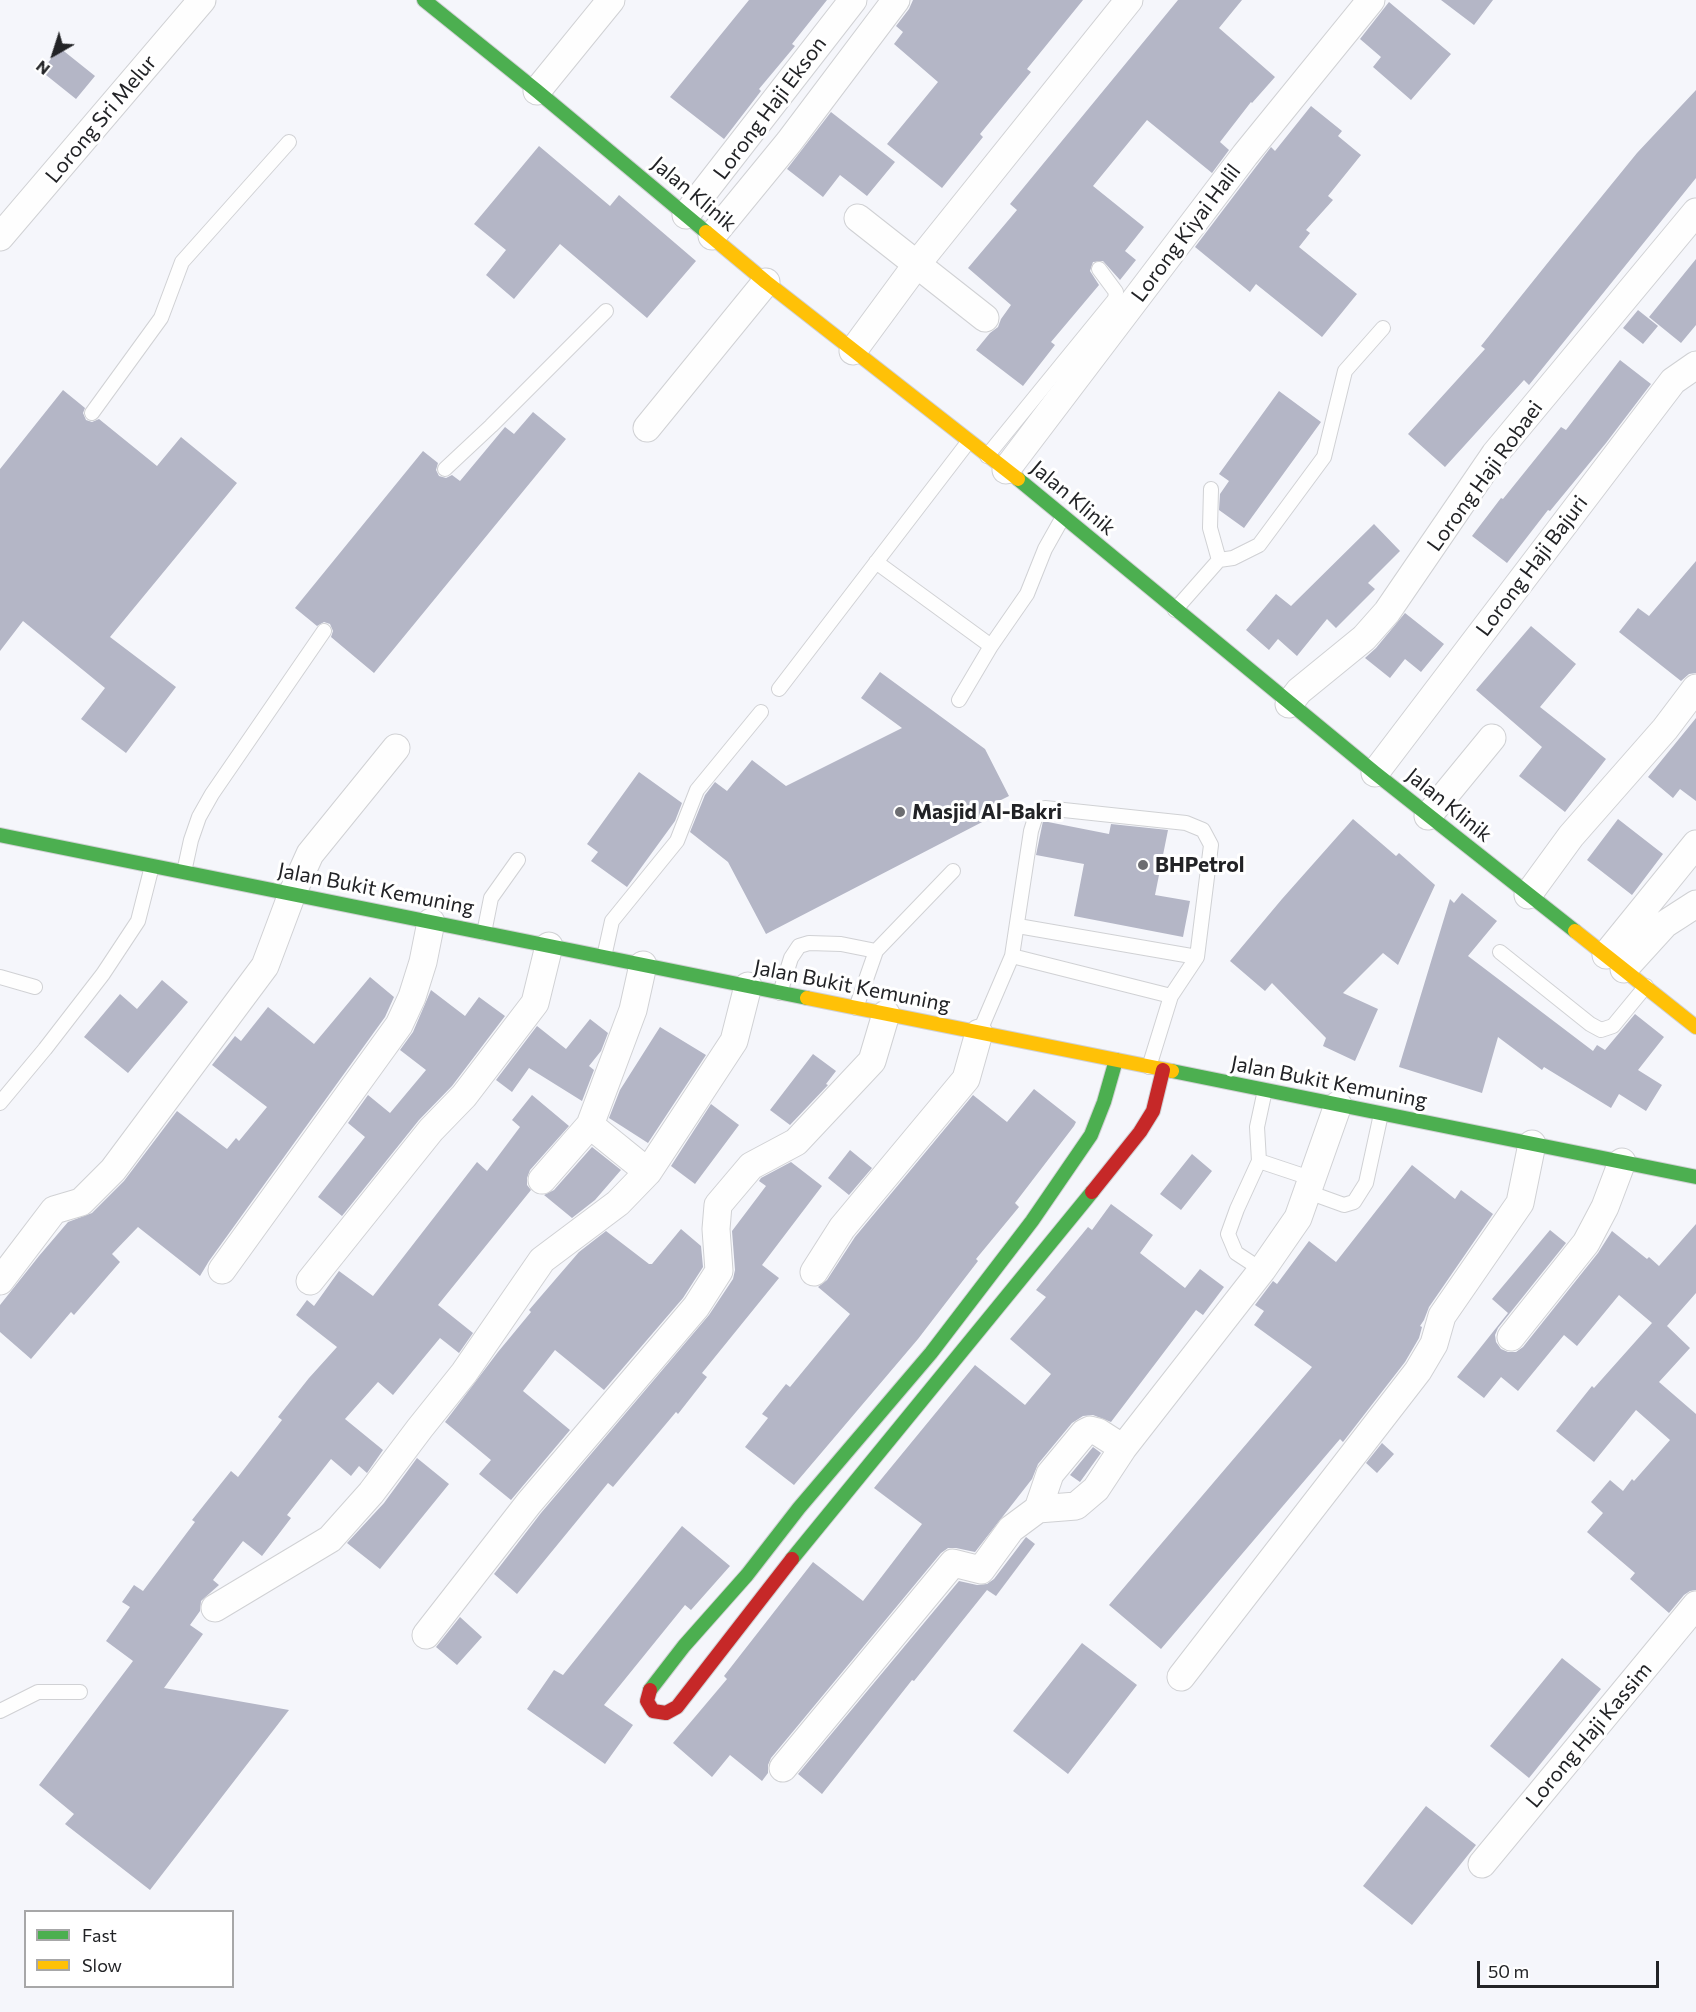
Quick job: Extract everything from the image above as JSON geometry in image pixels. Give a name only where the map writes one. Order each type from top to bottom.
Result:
[{"type":"street","name":"Lorong Sri Melur","points":[[0,237],[202,0]]},
{"type":"street","name":"Jalan Klinik","points":[[424,0],[766,282],[969,441],[1374,773],[1696,1027]]},
{"type":"street","points":[[537,91],[611,0]]},
{"type":"street","name":"Lorong Haji Ekson","points":[[686,215],[853,0]]},
{"type":"street","points":[[712,236],[789,142],[896,0]]},
{"type":"street","points":[[853,351],[917,264],[1129,0]]},
{"type":"street","name":"Lorong Kiyai Halil","points":[[996,463],[1371,0]]},
{"type":"street","name":"Lorong Haji Robaei","points":[[1289,704],[1299,691],[1364,638],[1387,612],[1495,454],[1687,220],[1696,212]]},
{"type":"street","points":[[858,218],[985,318]]},
{"type":"street","points":[[647,428],[766,282]]},
{"type":"street","name":"Lorong Haji Bajuri","points":[[1374,773],[1673,381],[1696,365]]},
{"type":"street","points":[[1528,895],[1571,836],[1665,729],[1696,688]]},
{"type":"street","points":[[1428,816],[1492,738]]},
{"type":"street","points":[[0,1281],[54,1210],[81,1202],[113,1170],[265,966],[310,854],[396,748]]},
{"type":"street","name":"Jalan Bukit Kemuning","points":[[0,835],[1696,1177]]},
{"type":"street","points":[[1615,962],[1696,844]]},
{"type":"street","points":[[1615,962],[1696,904]]},
{"type":"street","points":[[222,1270],[399,1025],[412,997],[423,962],[431,922]]},
{"type":"street","points":[[310,1281],[431,1130],[464,1096],[535,1003],[549,946]]},
{"type":"street","points":[[542,1180],[590,1125],[633,1010],[644,965]]},
{"type":"street","points":[[215,1608],[330,1539],[371,1493],[464,1373],[542,1260],[618,1203],[648,1172],[734,1041],[748,986]]},
{"type":"street","points":[[426,1635],[529,1503],[696,1307],[719,1272],[716,1229],[718,1205],[751,1166],[796,1142],[872,1062],[886,1014]]},
{"type":"street","points":[[814,1272],[842,1228],[966,1079],[979,1033]]},
{"type":"street","points":[[1116,1060],[1091,1135],[1032,1221],[931,1353],[799,1508],[756,1582],[676,1707],[666,1713],[652,1711],[648,1701],[650,1691],[684,1646],[756,1582],[1140,1132],[1153,1111],[1156,1068]]},
{"type":"street","points":[[783,1768],[953,1563],[981,1570],[1011,1529],[1038,1509],[1076,1506],[1096,1489],[1123,1448],[1262,1270],[1298,1218],[1338,1105]]},
{"type":"street","points":[[590,1125],[648,1172]]},
{"type":"street","points":[[1181,1677],[1418,1371],[1434,1344],[1442,1316],[1520,1203],[1532,1144]]},
{"type":"street","points":[[1511,1337],[1586,1243],[1605,1207],[1622,1162]]},
{"type":"street","points":[[1038,1509],[1050,1474],[1084,1433],[1090,1430],[1098,1432],[1123,1448]]},
{"type":"street","name":"Lorong Haji Kassim","points":[[1482,1864],[1696,1605]]},
{"type":"lane","points":[[92,413],[161,318],[182,262],[289,142]]},
{"type":"lane","points":[[996,463],[1115,299],[1116,291],[1099,270]]},
{"type":"lane","points":[[445,469],[606,311]]},
{"type":"lane","points":[[1175,610],[1220,560],[1233,558],[1259,545],[1324,456],[1346,371],[1383,328]]},
{"type":"lane","points":[[779,689],[969,441]]},
{"type":"lane","points":[[1211,489],[1210,528],[1220,560]]},
{"type":"lane","points":[[959,700],[991,646],[1027,594],[1045,549],[1062,517]]},
{"type":"lane","points":[[876,562],[991,646]]},
{"type":"lane","points":[[184,872],[191,840],[203,809],[324,631]]},
{"type":"lane","points":[[604,957],[612,921],[677,841],[697,790],[761,712]]},
{"type":"lane","points":[[979,1033],[1012,956],[1031,831],[1036,814],[1045,808],[1186,823],[1203,830],[1211,845],[1197,957],[1171,996],[1156,1068]]},
{"type":"lane","points":[[484,933],[491,898],[518,861]]},
{"type":"lane","points":[[0,1102],[104,974],[138,921],[152,866]]},
{"type":"lane","points":[[856,1008],[876,951],[953,871]]},
{"type":"lane","points":[[1018,926],[1197,957]]},
{"type":"lane","points":[[780,993],[791,958],[799,946],[809,943],[841,944],[876,951]]},
{"type":"lane","points":[[1500,952],[1590,1024],[1601,1030],[1613,1026],[1646,986]]},
{"type":"lane","points":[[1012,956],[1171,996]]},
{"type":"lane","points":[[0,977],[35,987]]},
{"type":"lane","points":[[1262,1270],[1236,1253],[1228,1234],[1259,1161],[1257,1127],[1265,1090]]},
{"type":"lane","points":[[1259,1161],[1344,1205],[1353,1203],[1366,1184],[1381,1114]]},
{"type":"lane","points":[[0,1711],[38,1692],[80,1692]]},
{"type":"building","points":[[749,0],[827,0],[792,44],[795,46],[759,89],[761,91],[724,139],[670,97]]},
{"type":"building","points":[[913,0],[1083,0],[1027,69],[1031,72],[980,134],[983,137],[942,188],[887,144],[938,82],[894,44],[903,32],[896,26]]},
{"type":"building","points":[[1178,0],[1242,0],[1219,28],[1275,77],[1251,102],[1220,142],[1229,150],[1212,173],[1147,120],[1093,186],[1144,227],[1125,251],[1136,260],[1120,280],[1103,261],[1093,262],[1090,271],[1099,285],[1051,342],[1055,345],[1023,386],[976,350],[998,327],[1011,305],[968,268],[1017,210],[1010,204]]},
{"type":"building","points":[[1441,0],[1493,0],[1474,25]]},
{"type":"building","points":[[1389,2],[1451,54],[1411,100],[1373,67],[1381,57],[1360,39]]},
{"type":"building","points":[[60,48],[95,76],[76,99],[41,71]]},
{"type":"building","points":[[1696,90],[1696,178],[1529,385],[1524,380],[1445,467],[1408,434],[1485,349],[1481,346],[1637,153]]},
{"type":"building","points":[[1311,106],[1342,131],[1338,136],[1361,155],[1328,196],[1333,200],[1306,230],[1310,233],[1299,247],[1357,294],[1322,337],[1256,284],[1250,292],[1195,247],[1271,147],[1275,151]]},
{"type":"building","points":[[831,112],[895,162],[867,196],[840,175],[823,197],[787,169]]},
{"type":"building","points":[[539,146],[610,206],[619,195],[696,261],[647,318],[560,244],[514,299],[486,275],[506,250],[474,224]]},
{"type":"building","points":[[1696,259],[1696,325],[1681,343],[1649,317]]},
{"type":"building","points":[[1638,310],[1658,326],[1643,344],[1623,328]]},
{"type":"building","points":[[1620,360],[1651,384],[1606,443],[1550,511],[1548,510],[1507,563],[1472,536],[1561,427],[1566,430]]},
{"type":"building","points":[[63,390],[85,408],[83,413],[86,420],[92,422],[99,419],[157,466],[181,437],[237,483],[110,637],[176,687],[126,753],[81,719],[105,688],[23,621],[0,651],[0,469]]},
{"type":"building","points":[[1279,391],[1321,422],[1244,528],[1219,510],[1220,494],[1229,481],[1219,474]]},
{"type":"building","points":[[533,412],[566,439],[374,673],[331,637],[333,631],[330,624],[324,622],[317,626],[295,608],[423,451],[438,463],[436,470],[439,476],[446,478],[452,475],[460,481],[505,427],[514,434]]},
{"type":"building","points":[[1374,524],[1400,551],[1368,583],[1375,589],[1336,628],[1327,619],[1297,656],[1278,639],[1269,650],[1246,630],[1276,594],[1291,606]]},
{"type":"building","points":[[1696,561],[1696,673],[1689,674],[1681,681],[1619,632],[1638,608],[1649,616]]},
{"type":"building","points":[[1405,613],[1444,644],[1421,672],[1405,659],[1390,678],[1365,658]]},
{"type":"building","points":[[1531,626],[1576,664],[1540,707],[1606,759],[1565,812],[1519,776],[1542,747],[1476,690]]},
{"type":"building","points":[[880,672],[985,749],[1009,796],[983,809],[988,819],[766,934],[728,862],[690,832],[705,795],[715,782],[727,791],[752,760],[786,786],[902,728],[861,698]]},
{"type":"building","points":[[1696,718],[1696,801],[1680,789],[1673,798],[1648,777]]},
{"type":"building","points":[[639,772],[682,803],[675,821],[627,887],[591,861],[598,852],[587,844]]},
{"type":"building","points":[[1353,819],[1396,856],[1399,853],[1435,885],[1398,965],[1383,953],[1343,993],[1378,1009],[1355,1061],[1323,1046],[1326,1038],[1272,983],[1265,991],[1230,961]]},
{"type":"building","points":[[1618,819],[1663,854],[1632,895],[1587,860]]},
{"type":"building","points":[[1043,821],[1109,834],[1111,824],[1168,830],[1155,895],[1190,901],[1183,937],[1074,916],[1084,864],[1036,855]]},
{"type":"building","points":[[1462,893],[1497,921],[1468,956],[1593,1051],[1597,1045],[1605,1050],[1635,1014],[1664,1037],[1638,1070],[1662,1085],[1646,1111],[1619,1094],[1611,1108],[1544,1067],[1542,1070],[1498,1037],[1482,1093],[1399,1067],[1450,899],[1454,903]]},
{"type":"building","points":[[370,977],[394,997],[385,1017],[200,1276],[138,1227],[112,1254],[120,1262],[74,1315],[71,1312],[31,1359],[0,1332],[0,1305],[39,1256],[68,1222],[92,1213],[124,1181],[177,1111],[227,1149],[236,1138],[239,1141],[267,1107],[212,1065],[235,1036],[241,1041],[268,1007],[314,1044]]},
{"type":"building","points":[[162,980],[188,1002],[128,1073],[84,1037],[120,994],[137,1009]]},
{"type":"building","points":[[431,990],[465,1016],[479,997],[505,1016],[452,1086],[419,1120],[342,1216],[318,1197],[365,1137],[348,1123],[368,1095],[390,1113],[426,1070],[400,1050],[413,1032]]},
{"type":"building","points":[[590,1019],[608,1033],[601,1051],[589,1066],[594,1070],[582,1101],[529,1068],[512,1092],[496,1080],[537,1026],[566,1049]]},
{"type":"building","points":[[660,1027],[706,1055],[648,1143],[609,1118],[620,1090]]},
{"type":"building","points":[[813,1054],[836,1071],[826,1084],[828,1085],[790,1125],[770,1110]]},
{"type":"building","points":[[1034,1089],[1076,1122],[1074,1126],[1015,1203],[1019,1207],[976,1259],[978,1261],[918,1339],[794,1485],[745,1447],[768,1418],[762,1414],[786,1384],[790,1387],[850,1314],[818,1287],[827,1280],[855,1237],[973,1095],[1007,1122]]},
{"type":"building","points":[[532,1095],[569,1126],[530,1170],[527,1185],[531,1190],[438,1305],[473,1333],[459,1353],[440,1338],[393,1395],[378,1382],[345,1419],[383,1450],[367,1473],[359,1466],[351,1476],[331,1459],[287,1515],[291,1518],[262,1556],[243,1541],[213,1580],[219,1585],[201,1601],[200,1611],[190,1625],[203,1634],[164,1688],[289,1710],[150,1890],[65,1824],[74,1814],[39,1785],[133,1661],[106,1641],[130,1607],[122,1602],[134,1585],[143,1591],[195,1522],[192,1520],[231,1471],[238,1477],[282,1420],[278,1417],[337,1347],[296,1315],[307,1300],[314,1306],[339,1271],[373,1296],[477,1162],[487,1171],[520,1127],[512,1120]]},
{"type":"building","points":[[711,1104],[739,1125],[695,1184],[671,1166]]},
{"type":"building","points":[[592,1147],[621,1170],[595,1200],[572,1218],[544,1195],[554,1190]]},
{"type":"building","points":[[850,1150],[872,1168],[849,1195],[828,1178]]},
{"type":"building","points":[[1192,1154],[1212,1171],[1181,1210],[1160,1194]]},
{"type":"building","points":[[791,1162],[822,1186],[762,1265],[779,1278],[702,1373],[707,1377],[678,1414],[676,1412],[613,1487],[608,1483],[517,1594],[494,1574],[541,1513],[709,1315],[733,1279],[735,1270],[732,1231],[766,1186],[759,1181],[761,1178]]},
{"type":"building","points":[[1412,1165],[1455,1199],[1461,1190],[1493,1214],[1429,1307],[1420,1326],[1422,1327],[1419,1338],[1405,1362],[1343,1442],[1340,1439],[1161,1649],[1109,1605],[1312,1367],[1254,1325],[1264,1311],[1255,1305],[1273,1281],[1277,1284],[1309,1241],[1336,1262]]},
{"type":"building","points":[[1111,1204],[1153,1235],[1140,1253],[1185,1288],[1200,1269],[1224,1287],[1203,1315],[1196,1310],[1111,1422],[1093,1415],[1083,1416],[1072,1423],[1038,1464],[1032,1479],[975,1552],[948,1548],[941,1553],[771,1758],[768,1773],[762,1781],[730,1755],[712,1777],[673,1743],[727,1679],[724,1676],[813,1562],[863,1601],[922,1524],[874,1488],[975,1365],[1025,1405],[1051,1374],[1010,1339],[1046,1297],[1036,1290],[1088,1227],[1092,1230]]},
{"type":"building","points":[[1696,1224],[1696,1293],[1667,1326],[1690,1348],[1659,1382],[1696,1414],[1696,1590],[1684,1595],[1669,1613],[1630,1579],[1635,1573],[1587,1532],[1603,1513],[1591,1502],[1610,1480],[1623,1491],[1670,1440],[1636,1410],[1594,1462],[1556,1431],[1592,1386],[1594,1388],[1652,1323],[1619,1295],[1577,1346],[1564,1335],[1518,1391],[1501,1377],[1484,1398],[1457,1377],[1508,1313],[1492,1299],[1550,1230],[1566,1243],[1498,1328],[1495,1335],[1496,1342],[1501,1349],[1508,1352],[1516,1352],[1523,1347],[1598,1253],[1612,1231],[1659,1266]]},
{"type":"building","points":[[681,1229],[701,1246],[703,1267],[683,1298],[604,1390],[555,1350],[523,1391],[570,1430],[511,1500],[479,1474],[491,1460],[445,1422],[531,1312],[529,1310],[579,1252],[606,1231],[652,1264]]},
{"type":"building","points":[[1382,1443],[1394,1454],[1377,1473],[1366,1463]]},
{"type":"building","points":[[1093,1447],[1101,1453],[1080,1482],[1070,1475]]},
{"type":"building","points":[[417,1458],[449,1484],[380,1569],[347,1543],[384,1503]]},
{"type":"building","points":[[682,1526],[730,1566],[691,1610],[685,1605],[604,1705],[633,1725],[605,1764],[527,1709],[554,1670],[563,1675]]},
{"type":"building","points":[[1026,1537],[1035,1544],[996,1596],[987,1590],[822,1794],[798,1774],[959,1581],[977,1585],[987,1584],[994,1579]]},
{"type":"building","points":[[460,1617],[482,1637],[457,1665],[436,1647]]},
{"type":"building","points":[[1082,1643],[1137,1685],[1068,1774],[1013,1731]]},
{"type":"building","points":[[1562,1658],[1601,1689],[1529,1778],[1490,1746]]},
{"type":"building","points":[[1426,1806],[1476,1845],[1412,1925],[1363,1886]]},
{"type":"traffic: fast","points":[[424,0],[706,232]]},
{"type":"traffic: fast","points":[[1018,479],[1375,773],[1575,931]]},
{"type":"traffic: fast","points":[[0,835],[807,998]]},
{"type":"traffic: fast","points":[[650,1690],[684,1646],[747,1575],[799,1508],[931,1353],[1032,1221],[1091,1135],[1104,1102],[1116,1060]]},
{"type":"traffic: fast","points":[[1172,1071],[1696,1177]]},
{"type":"traffic: fast","points":[[792,1559],[1092,1192]]},
{"type":"traffic: slow","points":[[706,232],[766,282],[1018,479]]},
{"type":"traffic: slow","points":[[1575,931],[1696,1027]]},
{"type":"traffic: slow","points":[[807,998],[1172,1071]]},
{"type":"traffic: jam","points":[[1092,1192],[1140,1132],[1153,1111],[1163,1070]]},
{"type":"traffic: jam","points":[[650,1690],[647,1701],[653,1711],[666,1713],[677,1707],[792,1559]]},
{"type":"place","name":"Masjid Al-Bakri","points":[[900,812]]},
{"type":"place","name":"BHPetrol","points":[[1143,865]]}]
